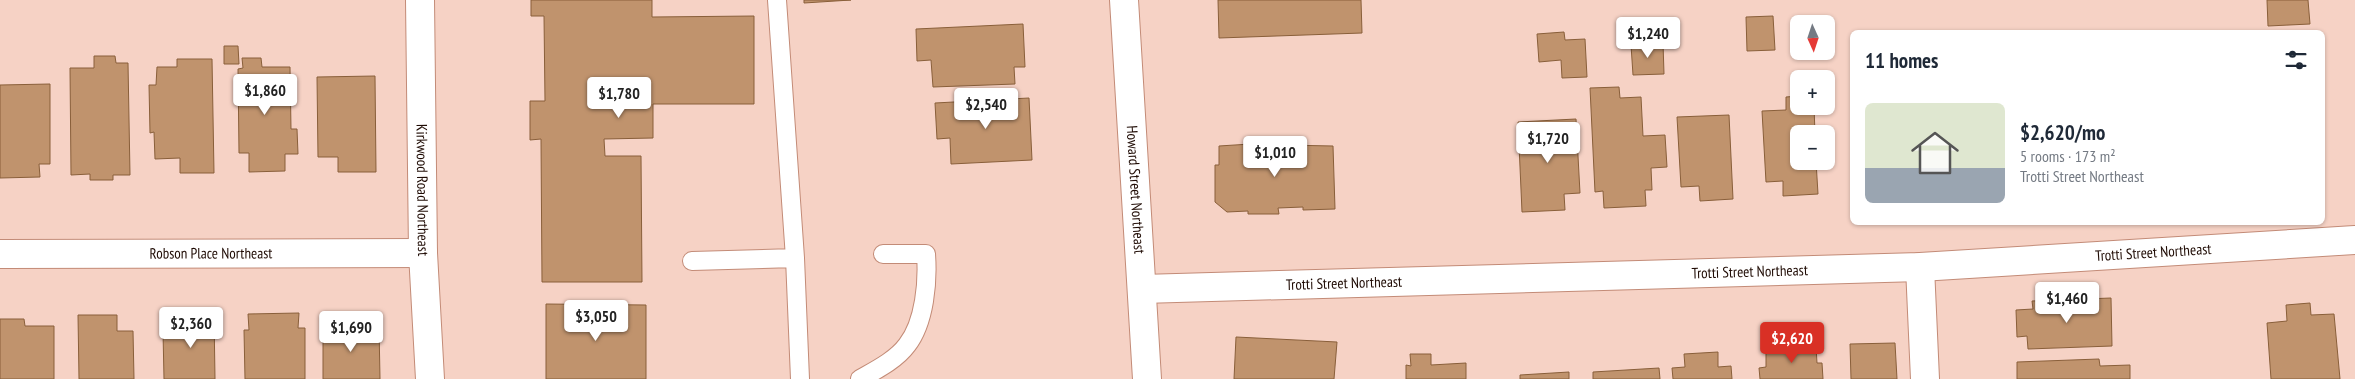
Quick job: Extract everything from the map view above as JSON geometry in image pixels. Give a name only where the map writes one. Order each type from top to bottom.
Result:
[{"type":"street","name":"Kirkwood Road Northeast","points":[[420,0],[423,253],[430,379]]},
{"type":"street","name":"Howard Street Northeast","points":[[1124,0],[1147,379]]},
{"type":"street","name":"Trotti Street Northeast","points":[[1142,289],[1920,267],[2355,240]]},
{"type":"street","name":"Robson Place Northeast","points":[[0,254],[423,253]]},
{"type":"street","points":[[1920,267],[1925,379]]},
{"type":"lane","points":[[777,0],[795,258],[800,379]]},
{"type":"lane","points":[[860,379],[886,364],[908,344],[920,316],[928,278],[926,254],[884,254]]},
{"type":"lane","points":[[692,261],[795,258]]},
{"type":"building","points":[[531,0],[652,0],[652,17],[754,16],[754,104],[653,104],[653,138],[604,139],[605,156],[641,156],[642,282],[542,282],[541,139],[530,140],[530,101],[545,101],[544,16],[531,16]]},
{"type":"building","points":[[804,0],[851,0],[804,3]]},
{"type":"building","points":[[1218,0],[1361,0],[1362,33],[1219,38]]},
{"type":"building","points":[[2267,0],[2308,0],[2310,24],[2268,26]]},
{"type":"building","points":[[1773,16],[1775,50],[1747,51],[1746,17]]},
{"type":"building","points":[[1023,24],[1025,67],[1014,67],[1015,84],[933,87],[931,60],[917,61],[916,29]]},
{"type":"building","points":[[1564,32],[1565,40],[1585,39],[1587,77],[1562,78],[1561,60],[1539,62],[1537,34]]},
{"type":"building","points":[[1663,43],[1664,74],[1633,75],[1631,45]]},
{"type":"building","points":[[224,46],[238,46],[239,64],[224,64]]},
{"type":"building","points":[[94,56],[115,56],[116,63],[128,63],[130,175],[113,175],[113,180],[90,180],[90,174],[71,175],[70,68],[94,68]]},
{"type":"building","points":[[242,58],[261,58],[262,67],[290,67],[291,129],[297,129],[298,154],[285,154],[285,171],[249,172],[249,153],[239,153],[238,69],[243,68]]},
{"type":"building","points":[[177,59],[212,59],[214,173],[180,173],[180,158],[155,159],[154,132],[150,133],[149,85],[156,85],[157,67],[177,67]]},
{"type":"building","points":[[375,76],[376,172],[338,172],[338,157],[318,157],[317,77]]},
{"type":"building","points":[[50,84],[50,164],[39,164],[40,177],[0,178],[0,85]]},
{"type":"building","points":[[1619,87],[1620,98],[1641,97],[1643,136],[1665,135],[1667,167],[1651,168],[1652,190],[1645,190],[1646,206],[1604,208],[1603,191],[1595,192],[1590,88]]},
{"type":"building","points":[[1786,97],[1790,97],[1790,115],[1814,115],[1815,125],[1790,125],[1790,170],[1817,170],[1818,194],[1783,196],[1783,181],[1766,182],[1762,111],[1786,110]]},
{"type":"building","points":[[1029,98],[1032,160],[951,164],[950,138],[937,139],[935,103]]},
{"type":"building","points":[[1729,115],[1733,199],[1700,201],[1699,186],[1681,187],[1677,117]]},
{"type":"building","points":[[1576,119],[1580,193],[1564,194],[1565,210],[1522,212],[1518,122]]},
{"type":"building","points":[[1282,142],[1283,145],[1333,146],[1335,209],[1303,210],[1303,207],[1278,208],[1279,214],[1248,214],[1248,211],[1227,212],[1215,202],[1215,165],[1219,165],[1219,146]]},
{"type":"building","points":[[2111,298],[2112,346],[2028,349],[2027,336],[2017,337],[2016,310],[2033,309],[2032,301]]},
{"type":"building","points":[[2310,303],[2311,315],[2334,314],[2340,379],[2271,379],[2267,323],[2287,321],[2286,305]]},
{"type":"building","points":[[546,304],[646,305],[646,379],[546,379]]},
{"type":"building","points":[[299,313],[298,328],[305,328],[305,379],[245,379],[244,330],[249,330],[248,314]]},
{"type":"building","points":[[78,315],[117,315],[117,331],[133,331],[134,379],[79,379]]},
{"type":"building","points":[[181,315],[214,315],[215,379],[164,379],[163,331],[181,331]]},
{"type":"building","points":[[0,319],[24,319],[25,326],[54,326],[54,379],[0,379]]},
{"type":"building","points":[[379,326],[380,379],[323,379],[323,327]]},
{"type":"building","points":[[1236,337],[1337,342],[1334,379],[1234,379]]},
{"type":"building","points":[[1895,343],[1897,379],[1851,379],[1850,344]]},
{"type":"building","points":[[1816,347],[1817,363],[1822,363],[1823,379],[1760,379],[1759,368],[1766,367],[1766,349]]},
{"type":"building","points":[[1718,352],[1718,367],[1731,366],[1732,379],[1673,379],[1672,368],[1685,367],[1684,354]]},
{"type":"building","points":[[1410,354],[1431,354],[1431,365],[1466,363],[1466,379],[1406,379],[1406,365],[1411,366]]},
{"type":"building","points":[[2099,359],[2100,366],[2130,365],[2130,379],[2017,379],[2017,362]]},
{"type":"building","points":[[1659,368],[1660,379],[1593,379],[1593,372]]},
{"type":"building","points":[[1569,372],[1569,379],[1520,379],[1520,375]]}]
